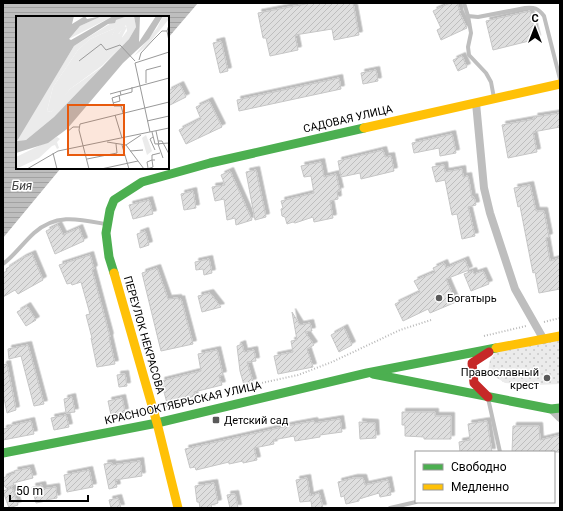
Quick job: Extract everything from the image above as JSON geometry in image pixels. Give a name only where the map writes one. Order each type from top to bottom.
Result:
[{"type":"main road","name":"САДОВАЯ УЛИЦА","points":[[142,182],[210,163],[560,84]]},
{"type":"main road","name":"ПЕРЕУЛОК НЕКРАСОВА","points":[[142,182],[129,188],[114,200],[110,210],[106,233],[109,257],[157,423],[178,508]]},
{"type":"main road","name":"КРАСНООКТЯБРЬСКАЯ УЛИЦА","points":[[3,453],[157,423],[367,373],[560,336]]},
{"type":"main road","points":[[488,397],[474,383],[472,363],[493,349]]},
{"type":"main road","name":"КРАСНООКТЯБРЬСКАЯ УЛИЦА","points":[[367,373],[556,409]]},
{"type":"street","points":[[476,103],[484,188],[490,214],[515,289],[544,340]]},
{"type":"street","points":[[556,409],[560,418]]},
{"type":"lane","points":[[464,3],[471,33],[468,47],[469,55],[486,73],[491,82],[494,99]]},
{"type":"lane","points":[[468,16],[478,17],[533,7],[538,9],[544,16],[560,79]]},
{"type":"lane","points":[[3,264],[14,255],[34,232],[50,222],[68,218],[107,224]]},
{"type":"lane","points":[[488,397],[500,451]]},
{"type":"lane","points":[[390,508],[415,502]]},
{"type":"path","points":[[484,336],[560,318]]},
{"type":"path","points":[[112,420],[298,375],[332,362],[400,330],[431,320]]},
{"type":"shaded area","points":[[560,339],[560,384],[536,385],[505,383],[488,372],[490,360],[496,351]]},
{"type":"water","name":"Бия","points":[[3,3],[198,3],[169,37],[169,16],[16,16],[16,169],[60,169],[3,238]]},
{"type":"building","points":[[311,3],[353,3],[359,35],[334,40],[332,29],[295,35],[298,50],[270,56],[266,38],[263,38],[258,13]]},
{"type":"building","points":[[450,3],[457,3],[459,12],[467,28],[441,40],[437,30],[441,28],[433,11]]},
{"type":"building","points":[[530,11],[537,39],[493,50],[486,21]]},
{"type":"building","points":[[221,41],[228,71],[220,73],[213,43]]},
{"type":"building","points":[[462,56],[467,67],[458,71],[453,60]]},
{"type":"building","points":[[376,70],[378,81],[363,84],[361,73]]},
{"type":"building","points":[[339,78],[341,89],[239,111],[237,100]]},
{"type":"building","points":[[180,85],[186,97],[169,106],[169,90]]},
{"type":"building","points":[[209,101],[222,127],[186,144],[179,130],[201,119],[196,107]]},
{"type":"building","points":[[560,113],[560,127],[533,132],[537,152],[508,158],[502,125],[535,119],[534,117]]},
{"type":"building","points":[[452,134],[456,153],[440,156],[439,148],[414,153],[412,143]]},
{"type":"building","points":[[383,150],[385,157],[391,156],[394,171],[361,179],[360,173],[341,177],[338,161]]},
{"type":"building","points":[[321,162],[324,177],[336,174],[340,191],[337,191],[338,199],[330,201],[333,218],[314,222],[313,217],[287,224],[285,217],[282,216],[281,209],[283,208],[281,201],[314,193],[311,176],[304,177],[301,166]]},
{"type":"building","points":[[444,165],[445,172],[462,169],[463,177],[468,176],[472,198],[474,197],[476,205],[468,207],[475,236],[462,239],[457,214],[452,215],[445,180],[436,182],[432,167]]},
{"type":"building","points":[[256,170],[266,217],[255,220],[246,172]]},
{"type":"building","points":[[230,171],[252,220],[236,225],[235,218],[227,220],[224,199],[215,201],[212,187],[225,185],[221,175]]},
{"type":"building","points":[[530,185],[536,211],[544,211],[549,237],[546,238],[550,261],[560,258],[560,289],[539,293],[535,272],[533,273],[520,206],[518,207],[514,188]]},
{"type":"building","points":[[193,191],[196,208],[184,210],[181,194]]},
{"type":"building","points":[[149,200],[153,214],[133,219],[129,205]]},
{"type":"building","points":[[58,225],[63,235],[79,228],[84,241],[55,254],[46,231]]},
{"type":"building","points":[[145,231],[149,245],[140,248],[137,234]]},
{"type":"building","points":[[32,254],[43,280],[18,294],[15,290],[3,297],[3,273],[7,271],[6,269]]},
{"type":"building","points":[[90,255],[94,269],[92,270],[110,337],[115,364],[97,367],[86,315],[90,314],[81,282],[72,285],[71,283],[67,284],[59,265]]},
{"type":"building","points":[[209,259],[212,273],[204,275],[203,269],[196,270],[195,262]]},
{"type":"building","points":[[465,260],[469,270],[446,279],[456,302],[430,313],[428,309],[403,321],[395,304],[420,292],[414,281],[435,272],[433,268],[444,263],[446,268]]},
{"type":"building","points":[[157,268],[168,299],[181,299],[193,344],[161,351],[142,273]]},
{"type":"building","points":[[473,271],[474,274],[483,271],[489,284],[471,291],[464,274]]},
{"type":"building","points":[[210,293],[221,307],[202,312],[198,296]]},
{"type":"building","points":[[27,306],[36,320],[26,326],[17,312]]},
{"type":"building","points":[[292,312],[300,325],[310,323],[312,331],[305,332],[314,345],[307,349],[313,367],[278,374],[274,356],[293,352],[291,341],[297,340]]},
{"type":"building","points":[[344,328],[352,345],[339,352],[331,335]]},
{"type":"building","points":[[242,344],[244,352],[254,350],[256,361],[247,362],[253,382],[244,385],[240,371],[237,346]]},
{"type":"building","points":[[28,345],[44,404],[34,406],[21,356],[9,359],[8,349]]},
{"type":"building","points":[[217,350],[223,375],[219,376],[222,385],[194,392],[195,396],[167,403],[161,381],[201,371],[198,354]]},
{"type":"building","points":[[7,364],[16,410],[7,413],[3,393],[3,365]]},
{"type":"building","points":[[125,374],[127,386],[119,387],[117,375]]},
{"type":"building","points":[[72,397],[75,412],[66,413],[64,399]]},
{"type":"building","points":[[122,398],[125,412],[111,415],[108,401]]},
{"type":"building","points":[[402,412],[435,412],[435,416],[451,416],[451,439],[424,439],[424,437],[405,436],[405,425],[402,425]]},
{"type":"building","points":[[66,415],[69,427],[54,430],[51,418]]},
{"type":"building","points":[[340,419],[342,432],[295,441],[294,436],[273,440],[274,444],[254,448],[257,460],[243,463],[243,461],[229,464],[229,462],[196,470],[195,467],[190,468],[185,449],[292,425],[314,421],[315,423]]},
{"type":"building","points":[[31,421],[34,434],[3,440],[3,429],[9,428],[9,426]]},
{"type":"building","points":[[487,421],[492,451],[460,451],[459,442],[470,440],[468,424]]},
{"type":"building","points":[[359,422],[375,423],[376,438],[360,439]]},
{"type":"building","points":[[513,426],[539,426],[540,440],[560,435],[560,452],[512,451]]},
{"type":"building","points":[[140,461],[142,476],[115,480],[117,487],[109,489],[104,464],[112,463],[112,465]]},
{"type":"building","points":[[30,468],[33,478],[13,483],[14,485],[6,488],[3,485],[3,478],[15,473],[14,471]]},
{"type":"building","points":[[89,470],[93,487],[67,492],[64,475]]},
{"type":"building","points":[[307,478],[310,496],[319,493],[323,508],[312,508],[311,501],[300,502],[296,480]]},
{"type":"building","points":[[354,478],[363,478],[365,485],[388,480],[391,495],[380,497],[379,493],[359,499],[359,501],[346,504],[344,496],[341,497],[338,482]]},
{"type":"building","points":[[214,483],[218,503],[211,505],[212,508],[200,508],[199,502],[197,502],[195,486]]},
{"type":"building","points":[[42,485],[43,489],[56,487],[57,498],[36,503],[32,487]]},
{"type":"building","points":[[12,488],[18,505],[9,508],[3,491]]},
{"type":"building","points":[[235,494],[238,508],[230,508],[227,495]]},
{"type":"building","points":[[118,498],[121,508],[111,508],[109,500]]},
{"type":"traffic: fast","points":[[114,273],[109,257],[106,233],[110,210],[114,200],[142,182],[210,163],[364,128]]},
{"type":"traffic: fast","points":[[3,453],[157,423],[367,373],[496,348]]},
{"type":"traffic: fast","points":[[373,374],[551,409],[560,408]]},
{"type":"traffic: slow","points":[[364,128],[560,84]]},
{"type":"traffic: slow","points":[[114,273],[157,423],[178,508]]},
{"type":"traffic: slow","points":[[496,348],[560,336]]},
{"type":"traffic: jam","points":[[488,397],[474,383],[472,363],[489,352]]},
{"type":"place","name":"Богатырь","points":[[439,298]]},
{"type":"place","name":"Православный крест","points":[[547,378]]},
{"type":"place","name":"Детский сад","points":[[216,420]]}]
